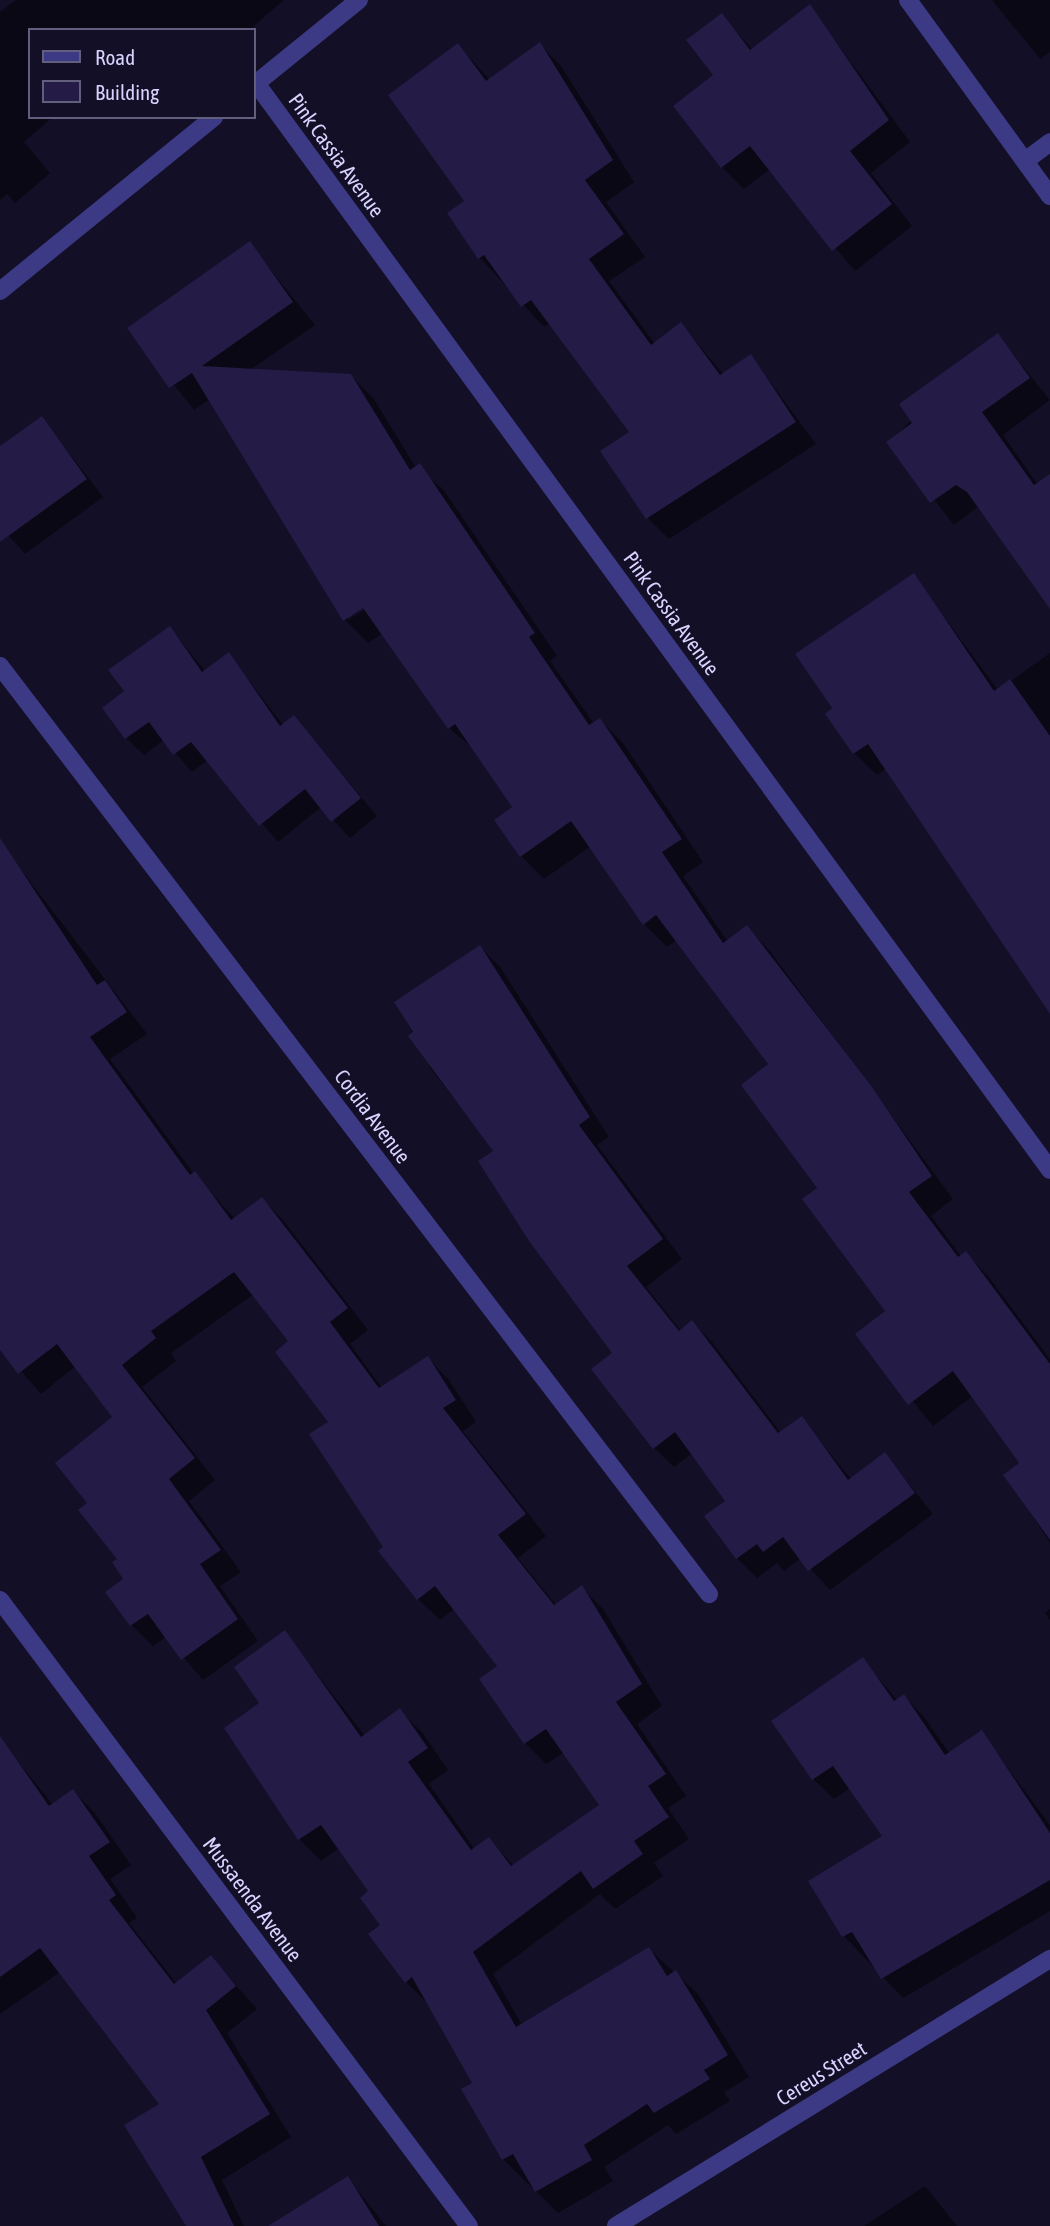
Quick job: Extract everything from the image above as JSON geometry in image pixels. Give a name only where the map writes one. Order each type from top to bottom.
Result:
[{"type":"street","points":[[256,83],[359,0]]},
{"type":"street","points":[[908,0],[1050,196]]},
{"type":"street","name":"Pink Cassia Avenue","points":[[256,85],[1050,1170]]},
{"type":"street","points":[[0,291],[212,119]]},
{"type":"street","points":[[1025,161],[1050,142]]},
{"type":"street","name":"Cordia Avenue","points":[[0,666],[709,1594]]},
{"type":"street","name":"Mussaenda Avenue","points":[[0,1600],[469,2226]]},
{"type":"street","name":"Cereus Street","points":[[616,2226],[1050,1959]]},
{"type":"building","points":[[810,4],[889,120],[850,151],[892,204],[832,251],[750,146],[721,168],[673,106],[713,75],[686,40],[722,13],[750,50]]},
{"type":"building","points":[[540,42],[613,160],[585,180],[624,234],[589,259],[651,345],[681,322],[720,375],[751,354],[796,422],[646,519],[600,451],[629,432],[531,300],[521,307],[484,255],[478,259],[447,213],[464,201],[388,95],[458,43],[486,81]]},
{"type":"building","points":[[250,241],[293,302],[202,366],[351,374],[410,470],[420,463],[535,633],[529,637],[589,725],[600,718],[682,839],[662,852],[723,943],[747,925],[872,1087],[932,1176],[909,1192],[958,1257],[966,1251],[1050,1364],[1050,1540],[1003,1475],[1019,1463],[953,1371],[908,1405],[855,1334],[885,1311],[802,1199],[817,1188],[741,1085],[768,1064],[656,915],[643,925],[571,821],[520,857],[494,820],[512,807],[455,724],[448,729],[363,608],[343,621],[192,373],[169,388],[127,328]]},
{"type":"building","points":[[998,333],[1030,378],[982,412],[1034,485],[1050,474],[1050,609],[967,492],[956,485],[930,503],[886,442],[912,423],[899,404]]},
{"type":"building","points":[[42,416],[87,479],[0,542],[0,446]]},
{"type":"building","points":[[914,573],[994,691],[1010,679],[1050,736],[1050,1014],[868,744],[853,754],[825,714],[832,708],[795,654]]},
{"type":"building","points":[[170,626],[202,672],[229,652],[280,726],[294,715],[361,798],[331,822],[305,789],[259,826],[191,742],[173,755],[149,722],[125,739],[102,708],[124,691],[108,670]]},
{"type":"building","points":[[0,838],[97,985],[105,980],[127,1012],[90,1037],[190,1175],[195,1171],[231,1220],[262,1197],[348,1308],[330,1322],[379,1388],[428,1356],[456,1400],[443,1408],[526,1514],[498,1535],[554,1605],[582,1585],[642,1684],[616,1702],[666,1774],[648,1786],[669,1817],[634,1841],[643,1854],[593,1889],[581,1871],[473,1952],[516,2027],[649,1947],[667,1976],[676,1970],[728,2055],[704,2070],[710,2079],[654,2113],[647,2104],[584,2145],[592,2160],[535,2192],[513,2154],[502,2160],[461,2089],[472,2083],[412,1977],[405,1983],[368,1934],[380,1925],[360,1898],[368,1891],[321,1825],[298,1840],[224,1728],[259,1703],[234,1667],[285,1630],[361,1737],[400,1708],[428,1748],[408,1762],[471,1850],[489,1837],[511,1866],[599,1805],[546,1729],[524,1744],[479,1679],[497,1666],[435,1586],[417,1600],[378,1551],[383,1547],[309,1434],[328,1422],[275,1352],[288,1341],[234,1272],[151,1331],[156,1338],[122,1365],[195,1458],[169,1479],[221,1550],[200,1564],[238,1619],[181,1660],[148,1614],[130,1626],[105,1592],[123,1579],[112,1562],[117,1559],[78,1510],[87,1503],[55,1463],[112,1417],[57,1344],[18,1374],[0,1350]]},
{"type":"building","points":[[480,945],[590,1117],[579,1125],[663,1239],[627,1266],[679,1331],[692,1320],[778,1433],[802,1416],[848,1480],[885,1452],[915,1493],[808,1571],[783,1537],[763,1552],[757,1544],[736,1559],[704,1516],[725,1501],[675,1432],[653,1449],[591,1369],[612,1353],[529,1241],[478,1161],[493,1151],[408,1036],[413,1032],[394,1002]]},
{"type":"building","points":[[863,1657],[894,1701],[904,1694],[945,1755],[982,1730],[1050,1833],[1050,1880],[881,1979],[852,1932],[842,1937],[808,1881],[882,1836],[833,1766],[812,1780],[771,1721]]},
{"type":"building","points":[[0,1736],[49,1806],[73,1789],[110,1842],[89,1856],[116,1895],[109,1900],[174,1984],[211,1955],[236,1986],[206,2010],[270,2114],[201,2157],[234,2226],[186,2226],[124,2125],[159,2104],[40,1948],[0,1977]]},
{"type":"building","points":[[348,2176],[379,2226],[268,2226]]}]
